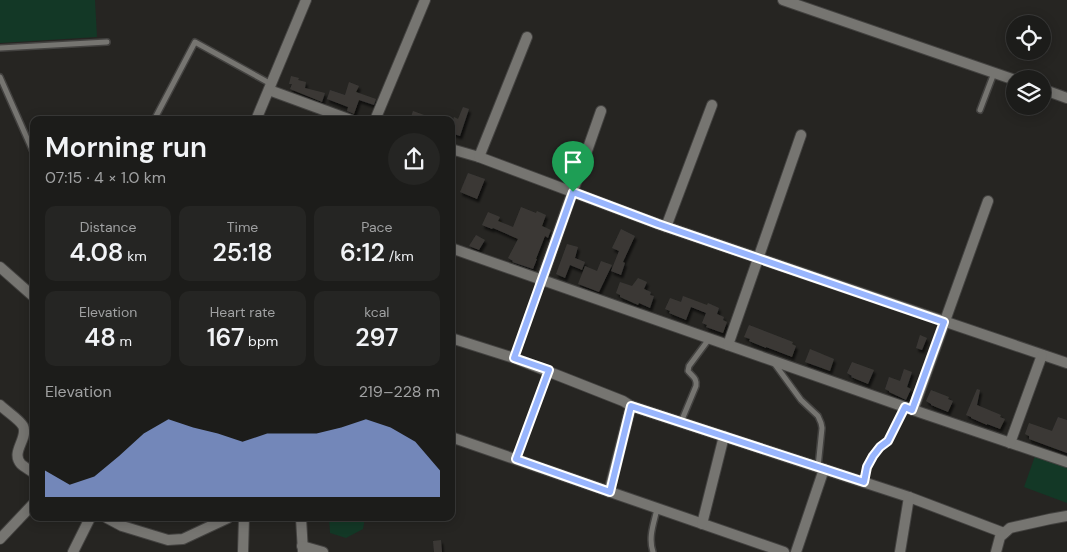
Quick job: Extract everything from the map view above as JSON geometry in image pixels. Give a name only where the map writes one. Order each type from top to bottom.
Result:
[{"type":"street","points":[[258,116],[306,0]]},
{"type":"street","points":[[377,116],[425,0]]},
{"type":"street","points":[[783,0],[1006,77]]},
{"type":"street","points":[[479,157],[527,37]]},
{"type":"street","points":[[270,87],[341,116]]},
{"type":"street","points":[[1051,93],[1067,98]]},
{"type":"street","points":[[666,227],[712,105]]},
{"type":"street","points":[[542,279],[601,112]]},
{"type":"street","points":[[728,345],[801,135]]},
{"type":"street","points":[[455,150],[479,157],[666,227],[1067,364]]},
{"type":"street","points":[[909,409],[944,322],[988,201]]},
{"type":"street","points":[[455,249],[909,409],[1067,462]]},
{"type":"street","points":[[0,267],[30,293]]},
{"type":"street","points":[[455,339],[549,370],[631,406],[909,497],[1004,533]]},
{"type":"street","points":[[1010,443],[1042,355]]},
{"type":"street","points":[[0,405],[23,426],[24,432],[17,458],[19,462],[30,470]]},
{"type":"street","points":[[610,492],[631,406]]},
{"type":"street","points":[[702,524],[724,436]]},
{"type":"street","points":[[455,438],[784,552]]},
{"type":"street","points":[[796,552],[821,468]]},
{"type":"street","points":[[900,552],[909,497]]},
{"type":"street","points":[[0,539],[30,507]]},
{"type":"street","points":[[996,552],[998,542],[1010,528],[1067,516]]},
{"type":"street","points":[[73,552],[88,521]]},
{"type":"street","points":[[113,521],[122,526],[168,540],[183,539],[222,521]]},
{"type":"street","points":[[243,552],[244,521]]},
{"type":"street","points":[[300,521],[302,549],[322,552]]},
{"type":"lane","points":[[0,48],[107,42]]},
{"type":"lane","points":[[156,116],[195,42],[270,87]]},
{"type":"lane","points":[[980,110],[994,72]]},
{"type":"lane","points":[[0,77],[30,145]]},
{"type":"lane","points":[[514,358],[542,279]]},
{"type":"lane","points":[[681,422],[696,386],[695,377],[688,371],[689,366],[709,338]]},
{"type":"lane","points":[[772,361],[801,400],[818,416],[821,422],[821,468]]},
{"type":"lane","points":[[516,459],[549,370]]},
{"type":"lane","points":[[864,482],[867,467],[873,456],[888,441],[909,409]]},
{"type":"lane","points":[[653,552],[651,534],[657,508]]},
{"type":"green space","points":[[0,0],[95,0],[97,37],[0,43]]},
{"type":"green space","points":[[1035,456],[1067,468],[1067,503],[1024,487]]},
{"type":"green space","points":[[329,521],[364,521],[363,529],[346,538],[330,533]]},
{"type":"building","points":[[291,76],[306,82],[305,88],[325,93],[322,102],[290,89],[292,84],[289,84]]},
{"type":"building","points":[[349,82],[359,86],[356,92],[376,99],[374,105],[359,100],[354,114],[347,111],[348,107],[327,99],[330,90],[345,95]]},
{"type":"building","points":[[463,107],[469,109],[460,136],[455,134],[455,118],[458,119]]},
{"type":"building","points":[[413,111],[427,116],[411,116]]},
{"type":"building","points":[[468,173],[485,179],[477,199],[460,192]]},
{"type":"building","points":[[521,207],[546,215],[542,226],[551,230],[548,238],[545,236],[533,269],[512,262],[508,258],[518,239],[482,225],[488,212],[500,217],[498,221],[513,227]]},
{"type":"building","points":[[621,229],[635,236],[623,262],[625,263],[621,275],[611,271],[619,251],[612,248]]},
{"type":"building","points":[[476,235],[485,240],[479,250],[469,246]]},
{"type":"building","points":[[567,244],[578,247],[575,258],[585,262],[582,270],[570,265],[565,278],[556,274]]},
{"type":"building","points":[[601,261],[612,265],[599,292],[578,284],[585,266],[597,271]]},
{"type":"building","points":[[638,278],[647,282],[644,289],[651,292],[650,295],[654,296],[650,308],[639,303],[638,305],[620,297],[616,293],[620,282],[632,286]]},
{"type":"building","points":[[683,296],[719,308],[717,314],[724,317],[723,320],[727,322],[723,333],[706,327],[707,325],[702,323],[706,313],[691,307],[686,320],[669,313],[670,311],[665,309],[670,298],[681,302]]},
{"type":"building","points":[[749,325],[793,342],[792,344],[796,346],[792,357],[749,341],[750,339],[744,337]]},
{"type":"building","points":[[920,335],[927,338],[922,350],[916,348]]},
{"type":"building","points":[[810,349],[834,359],[830,371],[805,362]]},
{"type":"building","points":[[852,362],[874,370],[868,384],[851,377],[847,373]]},
{"type":"building","points":[[904,369],[912,372],[907,387],[911,389],[906,400],[885,389],[889,377],[900,381]]},
{"type":"building","points":[[977,389],[980,390],[977,405],[1001,415],[1000,417],[1005,419],[1000,429],[966,415]]},
{"type":"building","points":[[931,390],[949,397],[948,399],[953,401],[948,412],[926,401]]},
{"type":"building","points":[[1058,417],[1067,420],[1067,453],[1029,439],[1029,436],[1025,434],[1029,423],[1052,431]]},
{"type":"building","points":[[441,540],[442,552],[434,552],[433,541]]},
{"type":"route","points":[[573,192],[658,224],[944,322],[912,410],[905,407],[888,441],[873,456],[867,467],[864,482],[631,406],[610,492],[516,459],[549,370],[514,358],[573,192]]}]
